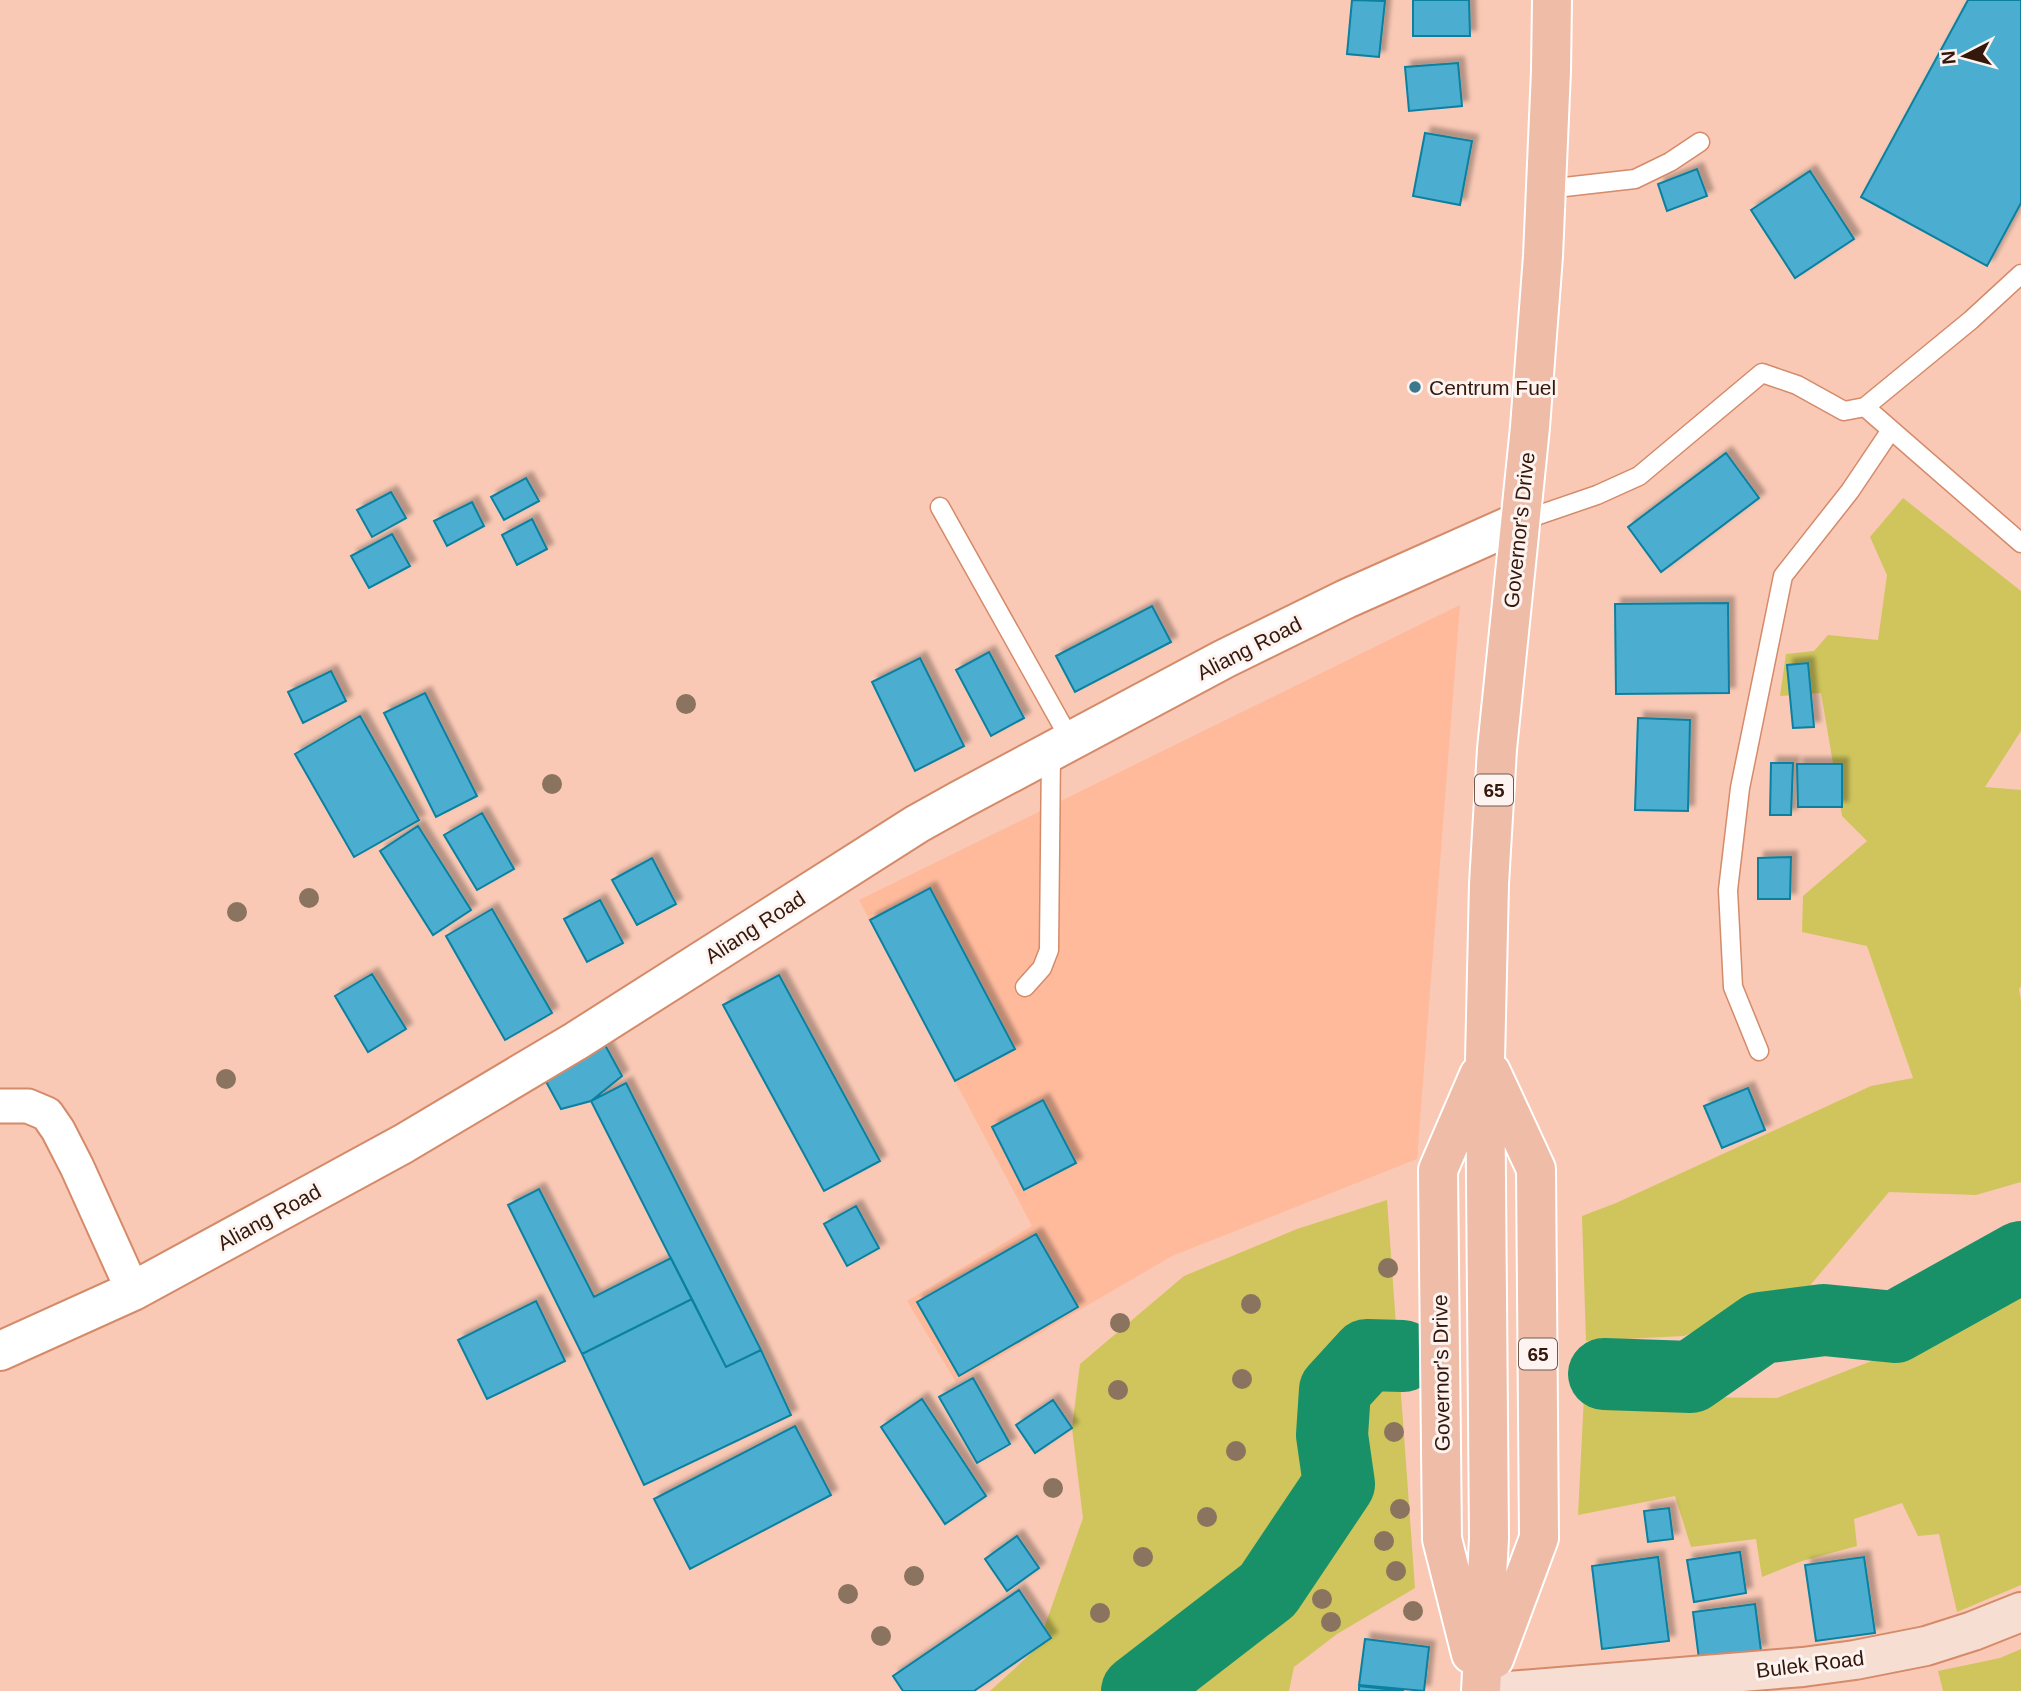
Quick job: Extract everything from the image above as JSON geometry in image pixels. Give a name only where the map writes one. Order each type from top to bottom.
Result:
[{"type":"main road","name":"Governor's Drive","points":[[1481,1691],[1489,1538],[1485,1061],[1493,804],[1538,334],[1547,189],[1552,0]]},
{"type":"main road","name":"Governor's Drive","points":[[1481,1691],[1539,1538],[1536,1169],[1485,1061]]},
{"type":"main road","name":"Governor's Drive","points":[[1481,1691],[1442,1539],[1438,1170],[1485,1061]]},
{"type":"main road","name":"Bulek Road","points":[[1509,1691],[1805,1679],[1855,1660],[1926,1646],[2021,1612]]},
{"type":"street","name":"Aliang Road","points":[[0,1351],[133,1291],[403,1144],[576,1041],[917,824],[1224,659],[1335,605],[1521,521]]},
{"type":"street","points":[[0,1106],[28,1105],[47,1114],[77,1167],[133,1291]]},
{"type":"lane","points":[[1547,189],[1634,179],[1670,162],[1700,142]]},
{"type":"lane","points":[[1521,521],[1597,495],[1639,476],[1762,373],[1797,385],[1844,411],[1865,407],[1971,320],[2021,274]]},
{"type":"lane","points":[[1865,407],[2021,543]]},
{"type":"lane","points":[[1759,1051],[1733,986],[1728,890],[1740,788],[1783,576],[1850,491],[1891,430]]},
{"type":"lane","points":[[940,507],[1061,746],[1049,950],[1042,968],[1025,987]]},
{"type":"shaded area","points":[[1903,498],[2021,591],[2021,731],[1985,787],[2021,790],[2021,1182],[1976,1195],[1889,1192],[1807,1289],[1684,1336],[1586,1341],[1582,1216],[1871,1086],[1913,1078],[1867,946],[1802,932],[1803,896],[1867,841],[1842,816],[1821,693],[1780,696],[1786,654],[1814,651],[1828,635],[1878,640],[1887,575],[1870,537]]},
{"type":"shaded area","points":[[1460,605],[1417,1159],[1172,1256],[956,1382],[907,1301],[1032,1226],[859,900]]},
{"type":"shaded area","points":[[1387,1200],[1415,1588],[1337,1634],[1294,1667],[1289,1691],[990,1691],[1037,1648],[1083,1518],[1072,1428],[1080,1364],[1184,1276],[1297,1229]]},
{"type":"shaded area","points":[[2021,1281],[2021,1585],[1957,1612],[1939,1534],[1918,1536],[1902,1503],[1854,1519],[1857,1546],[1802,1561],[1762,1577],[1756,1539],[1691,1547],[1675,1496],[1578,1515],[1584,1396],[1777,1398],[1869,1362]]},
{"type":"shaded area","points":[[2021,1649],[2021,1691],[1943,1691],[1938,1671],[2000,1658]]},
{"type":"building","points":[[1352,0],[1385,1],[1379,57],[1347,54]]},
{"type":"building","points":[[1413,0],[1469,0],[1470,36],[1413,36]]},
{"type":"building","points":[[1968,0],[2021,0],[2021,203],[1987,266],[1861,197]]},
{"type":"building","points":[[1458,63],[1462,106],[1409,111],[1405,67]]},
{"type":"building","points":[[1425,133],[1472,141],[1460,205],[1413,196]]},
{"type":"building","points":[[1697,169],[1707,196],[1667,211],[1658,184]]},
{"type":"building","points":[[1810,171],[1854,239],[1795,278],[1751,210]]},
{"type":"building","points":[[1726,453],[1759,498],[1661,572],[1628,527]]},
{"type":"building","points":[[526,478],[539,501],[504,520],[491,497]]},
{"type":"building","points":[[391,492],[406,518],[372,537],[357,510]]},
{"type":"building","points":[[472,502],[484,526],[447,546],[434,521]]},
{"type":"building","points":[[532,519],[547,549],[517,565],[502,535]]},
{"type":"building","points":[[392,534],[410,566],[369,588],[351,556]]},
{"type":"building","points":[[1728,603],[1729,693],[1616,694],[1615,604]]},
{"type":"building","points":[[1152,606],[1171,642],[1075,692],[1056,656]]},
{"type":"building","points":[[989,652],[1024,718],[991,736],[956,670]]},
{"type":"building","points":[[920,658],[964,746],[915,771],[872,682]]},
{"type":"building","points":[[1808,663],[1814,727],[1793,728],[1787,665]]},
{"type":"building","points":[[331,671],[346,701],[303,723],[288,692]]},
{"type":"building","points":[[425,693],[477,796],[436,817],[384,713]]},
{"type":"building","points":[[360,716],[419,820],[354,857],[295,754]]},
{"type":"building","points":[[1638,718],[1690,720],[1688,811],[1635,810]]},
{"type":"building","points":[[1771,763],[1793,763],[1791,815],[1770,815]]},
{"type":"building","points":[[1797,764],[1842,764],[1842,807],[1798,807]]},
{"type":"building","points":[[482,813],[514,869],[477,890],[444,835]]},
{"type":"building","points":[[418,826],[471,910],[433,935],[380,851]]},
{"type":"building","points":[[1791,857],[1790,899],[1758,899],[1758,858]]},
{"type":"building","points":[[652,858],[676,904],[637,925],[612,880]]},
{"type":"building","points":[[930,888],[1015,1049],[955,1081],[870,920]]},
{"type":"building","points":[[600,900],[623,943],[587,962],[564,919]]},
{"type":"building","points":[[492,909],[552,1013],[505,1040],[446,936]]},
{"type":"building","points":[[372,974],[406,1029],[368,1052],[335,996]]},
{"type":"building","points":[[779,975],[880,1161],[824,1191],[723,1005]]},
{"type":"building","points":[[605,1045],[622,1076],[591,1101],[561,1109],[544,1078]]},
{"type":"building","points":[[626,1083],[761,1350],[726,1367],[591,1101]]},
{"type":"building","points":[[1748,1088],[1765,1130],[1722,1148],[1704,1106]]},
{"type":"building","points":[[1043,1100],[1076,1163],[1024,1190],[992,1127]]},
{"type":"building","points":[[539,1189],[594,1297],[671,1258],[692,1299],[582,1354],[508,1205]]},
{"type":"building","points":[[856,1206],[879,1248],[847,1266],[824,1224]]},
{"type":"building","points":[[1036,1234],[1078,1307],[959,1376],[917,1302]]},
{"type":"building","points":[[692,1299],[726,1367],[761,1350],[791,1415],[644,1485],[582,1354]]},
{"type":"building","points":[[536,1301],[565,1361],[487,1399],[458,1340]]},
{"type":"building","points":[[973,1378],[1010,1444],[977,1463],[939,1397]]},
{"type":"building","points":[[922,1399],[986,1496],[945,1524],[881,1427]]},
{"type":"building","points":[[1053,1400],[1072,1428],[1035,1453],[1016,1425]]},
{"type":"building","points":[[795,1426],[831,1495],[690,1569],[654,1499]]},
{"type":"building","points":[[1669,1508],[1673,1539],[1648,1542],[1644,1511]]},
{"type":"building","points":[[1017,1536],[1039,1568],[1007,1591],[985,1559]]},
{"type":"building","points":[[1740,1552],[1746,1593],[1694,1602],[1687,1560]]},
{"type":"building","points":[[1658,1557],[1669,1641],[1602,1649],[1592,1566]]},
{"type":"building","points":[[1864,1557],[1875,1633],[1816,1641],[1805,1565]]},
{"type":"building","points":[[1019,1590],[1051,1638],[974,1691],[903,1691],[893,1676]]},
{"type":"building","points":[[1755,1604],[1761,1651],[1699,1659],[1693,1612]]},
{"type":"building","points":[[1365,1639],[1429,1647],[1424,1691],[1359,1685]]},
{"type":"building","points":[[1359,1686],[1404,1691],[1359,1691]]},
{"type":"waterway","points":[[1604,1374],[1691,1377],[1761,1328],[1824,1320],[1895,1327],[2021,1257]]},
{"type":"waterway","points":[[1137,1691],[1268,1590],[1339,1484],[1332,1435],[1335,1390],[1367,1355],[1403,1356]]},
{"type":"place","name":"Centrum Fuel","points":[[1415,387]]}]
